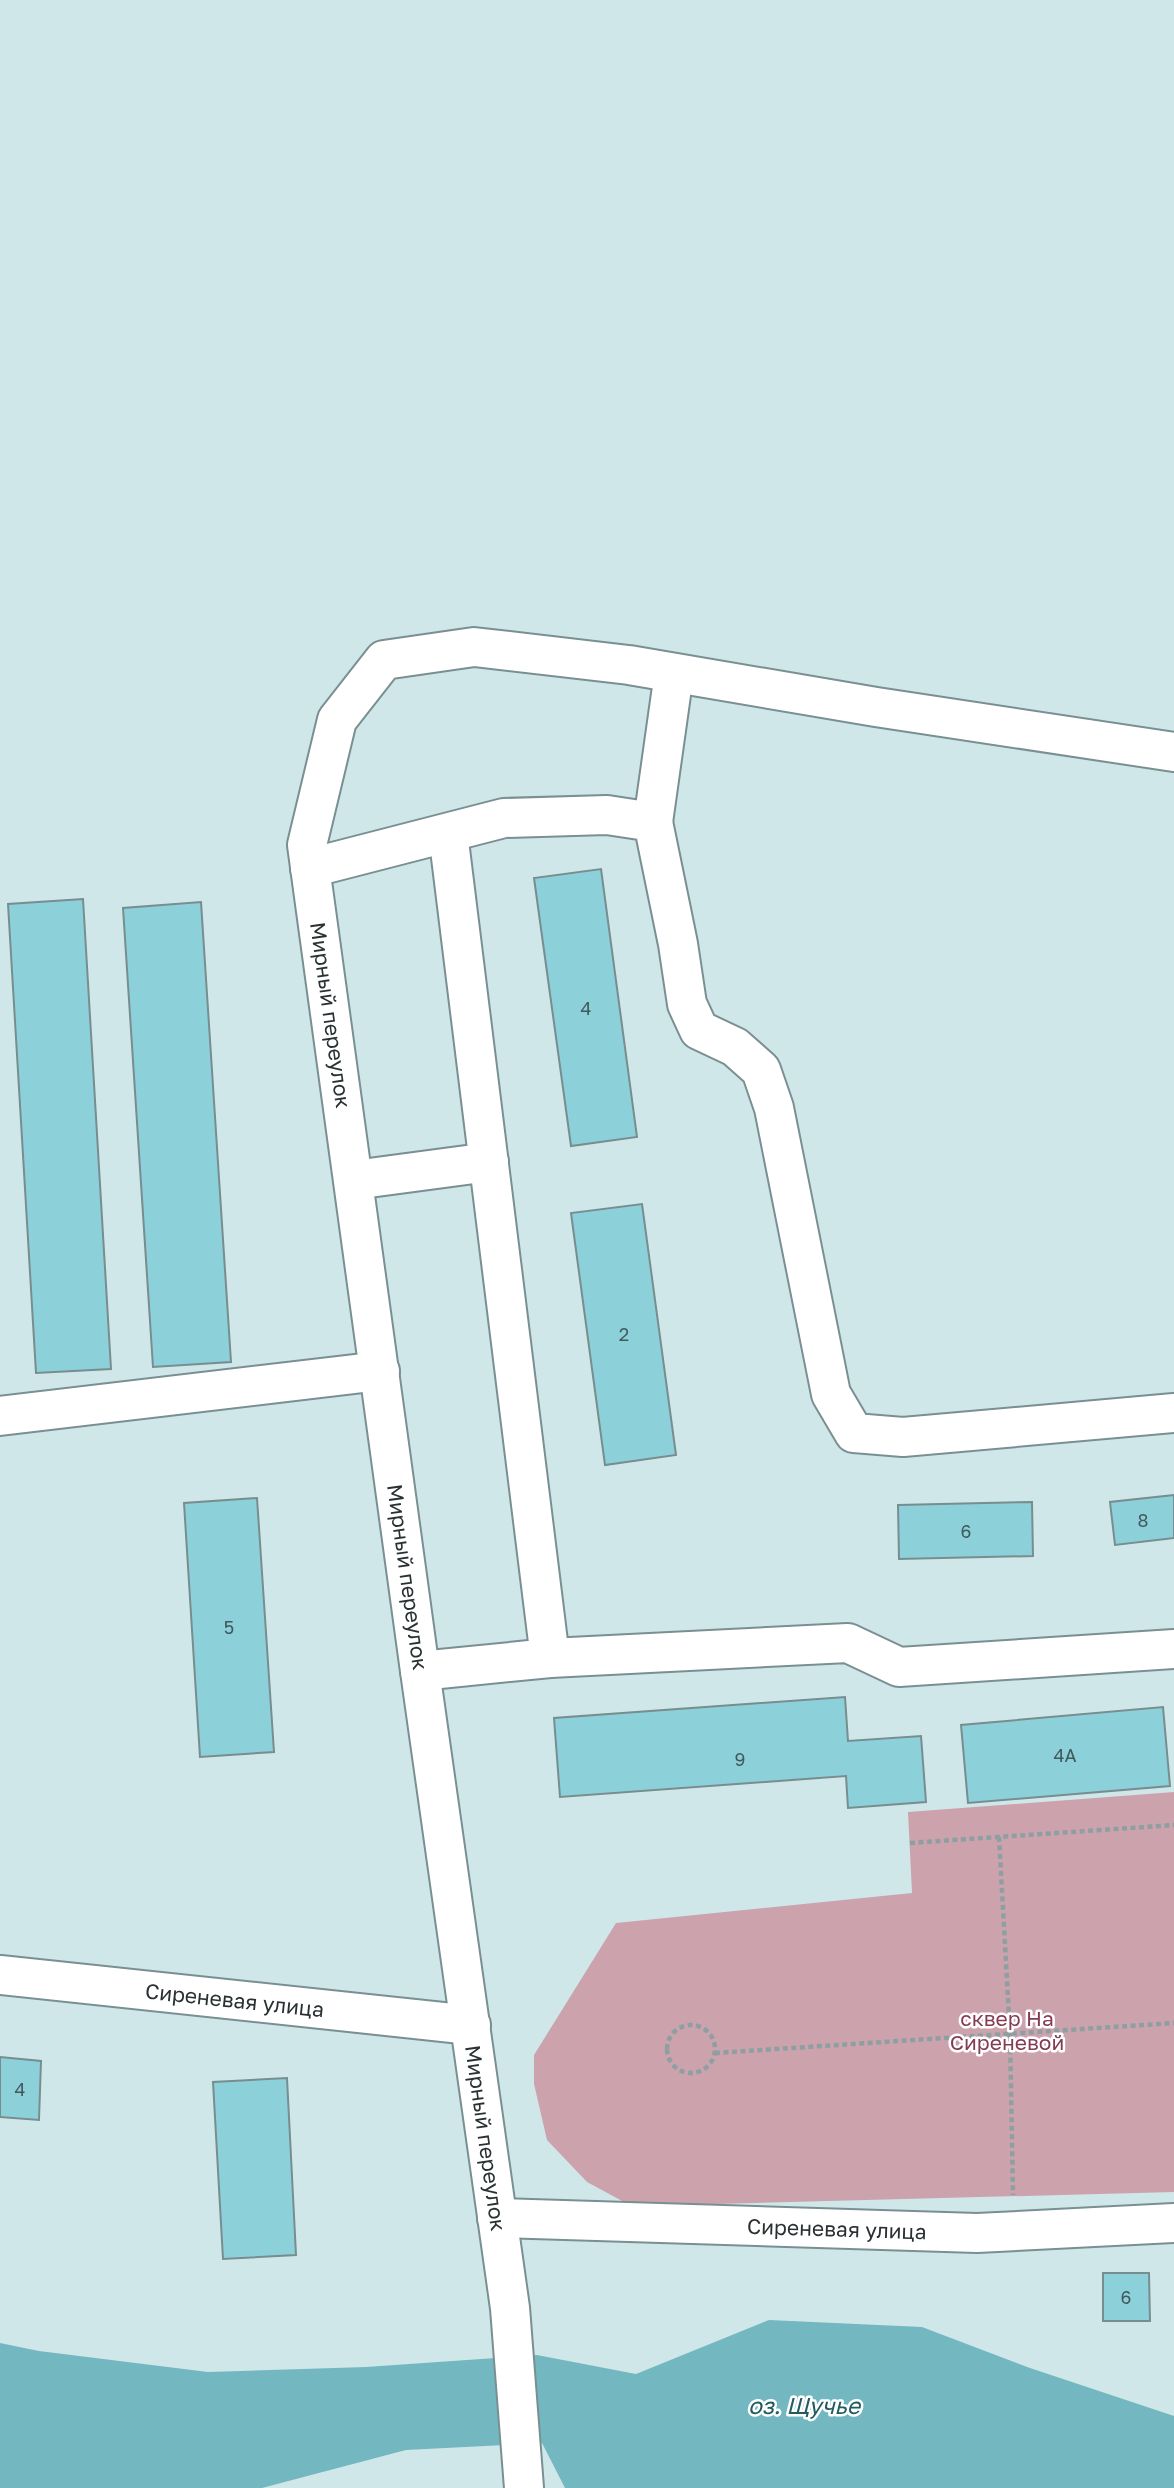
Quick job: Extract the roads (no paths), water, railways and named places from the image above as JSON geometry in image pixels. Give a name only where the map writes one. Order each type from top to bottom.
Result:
[{"type":"street","points":[[653,821],[607,815],[504,818],[448,833],[309,857],[337,720],[384,660],[474,647],[629,665],[876,708],[1174,752]]},
{"type":"street","points":[[674,673],[653,821],[678,944],[687,1004],[699,1030],[735,1046],[761,1070],[774,1108],[831,1394],[854,1433],[903,1437],[1174,1413]]},
{"type":"street","points":[[448,833],[550,1658]]},
{"type":"street","name":"Мирный переулок","points":[[309,857],[510,2308],[524,2488]]},
{"type":"street","points":[[354,1181],[489,1162]]},
{"type":"street","points":[[0,1416],[380,1371]]},
{"type":"street","points":[[420,1671],[550,1658],[848,1643],[899,1667],[1174,1649]]},
{"type":"street","name":"Сиреневая улица","points":[[0,1975],[471,2025]]},
{"type":"street","name":"Сиреневая улица","points":[[497,2218],[977,2233],[1174,2222]]},
{"type":"water","name":"оз. Щучье","points":[[769,2320],[922,2327],[1030,2368],[1174,2416],[1174,2488],[565,2488],[542,2443],[406,2450],[262,2488],[0,2488],[0,2343],[39,2351],[208,2372],[366,2367],[537,2355],[636,2374]]},
{"type":"park label","name":"сквер На Сиреневой","points":[[1007,2030]]}]
